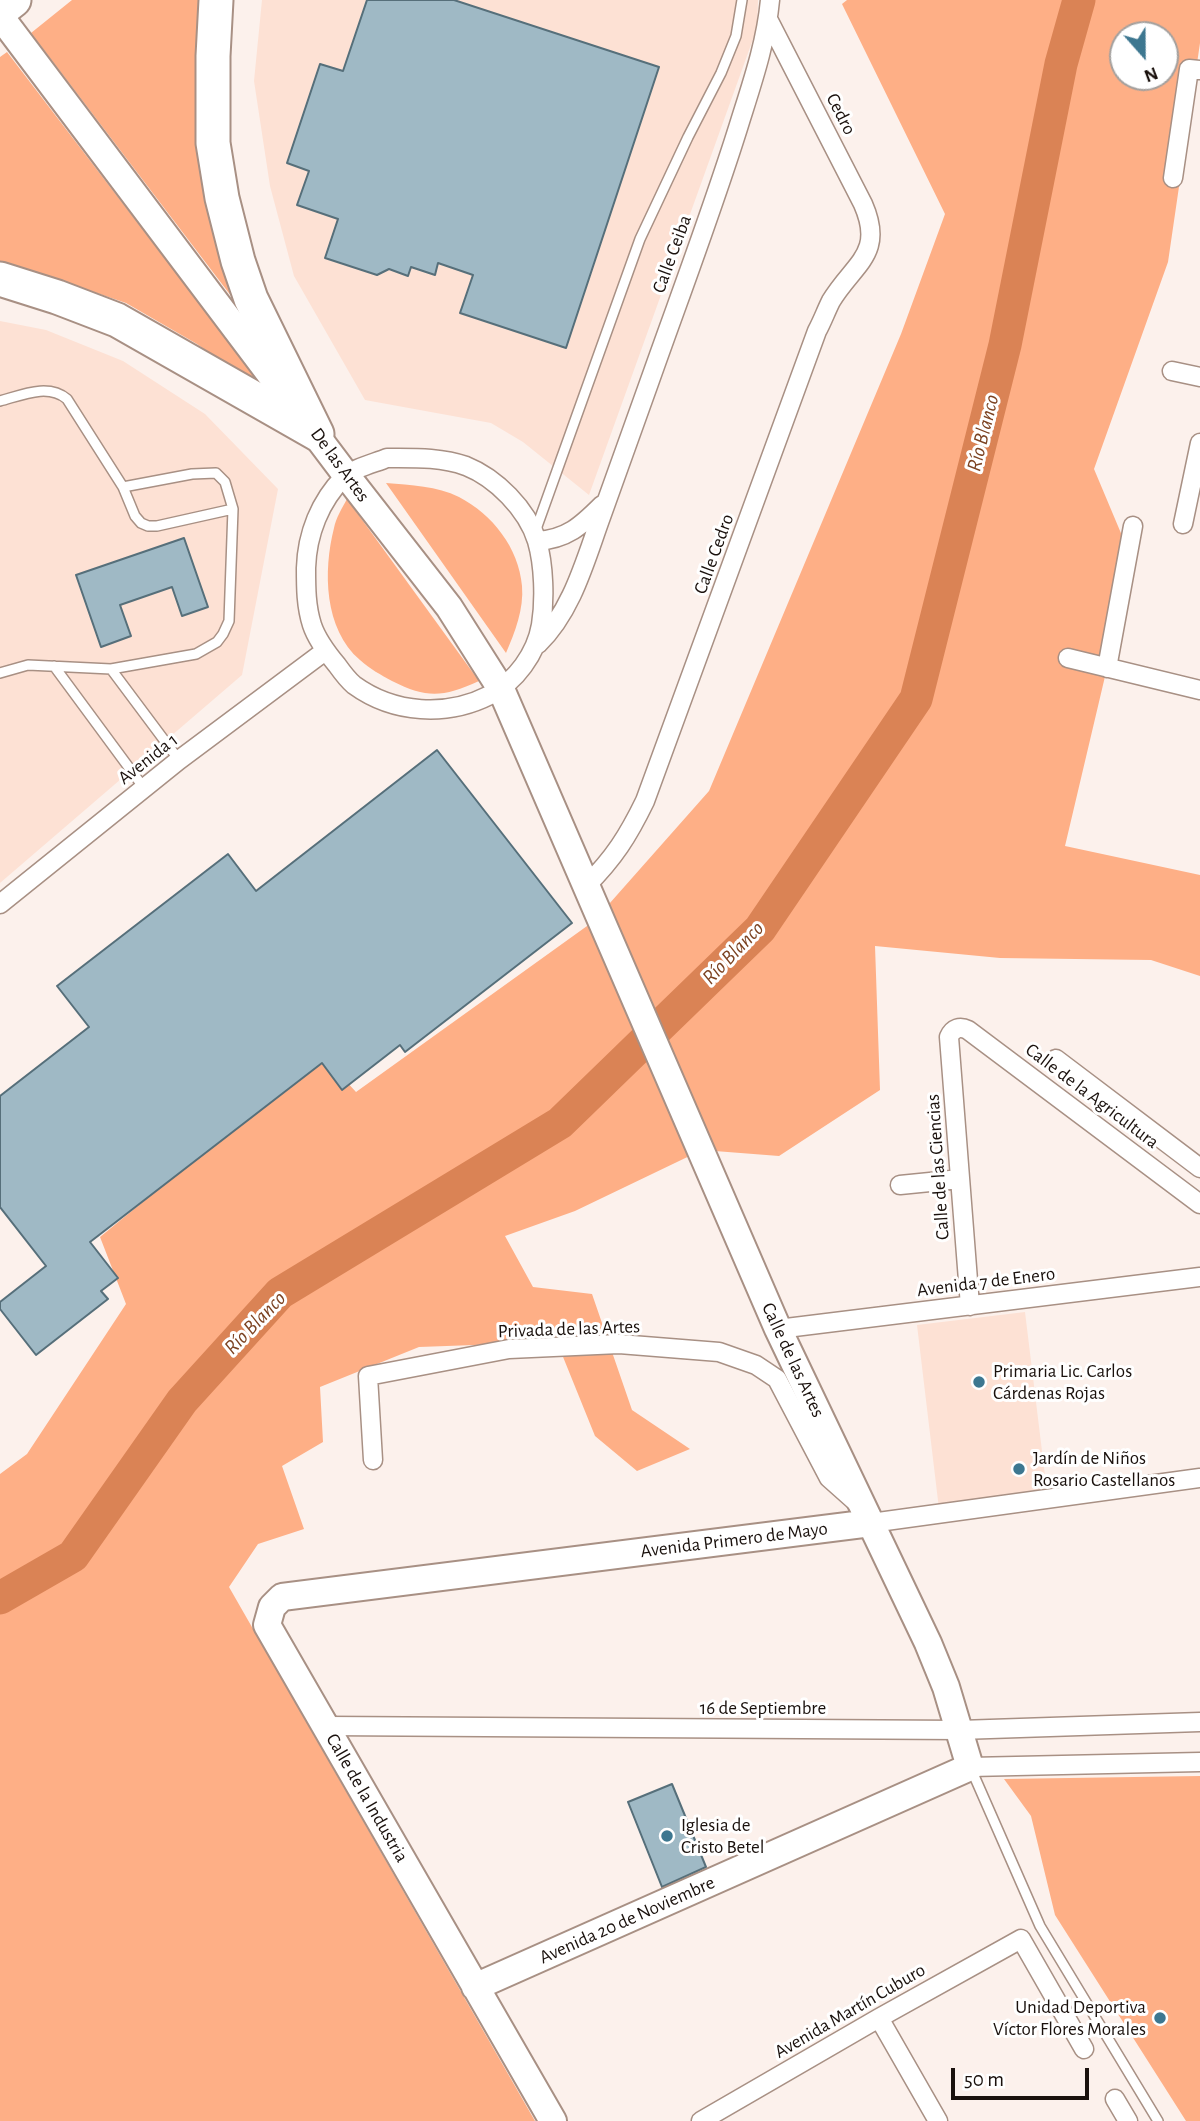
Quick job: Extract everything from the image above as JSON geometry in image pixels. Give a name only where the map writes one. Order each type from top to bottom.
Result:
[{"type":"highway","points":[[0,13],[14,0]]},
{"type":"highway","points":[[216,0],[213,143],[222,198],[237,261],[251,299],[317,434]]},
{"type":"highway","points":[[0,279],[117,320],[317,434]]},
{"type":"street","name":"Calle Ceiba","points":[[501,689],[529,659],[533,649],[548,635],[562,615],[583,566],[726,167],[758,64],[770,0]]},
{"type":"street","name":"De las Artes","points":[[0,13],[346,475],[449,607],[501,689],[615,952]]},
{"type":"street","name":"Cedro","points":[[768,19],[863,204],[872,230]]},
{"type":"street","points":[[1173,178],[1195,69]]},
{"type":"street","name":"Calle Cedro","points":[[586,886],[616,854],[631,831],[645,801],[817,331],[831,301],[867,251],[872,230]]},
{"type":"street","points":[[1172,371],[1200,377]]},
{"type":"street","points":[[1183,524],[1200,443]]},
{"type":"street","points":[[501,689],[478,701],[438,710],[411,709],[383,701],[353,684],[325,651],[313,628],[306,597],[307,558],[313,527],[325,500],[346,475],[387,458],[431,458],[466,466],[497,484],[519,507],[535,538],[543,580],[543,603],[541,627],[533,649]]},
{"type":"street","name":"Calle Ceiba","points":[[535,538],[551,540],[567,534],[582,526],[607,500]]},
{"type":"street","points":[[1107,668],[1133,526]]},
{"type":"street","name":"Avenida 1","points":[[0,904],[144,788],[325,651]]},
{"type":"street","points":[[1068,658],[1200,690]]},
{"type":"street","name":"Calle de las Artes","points":[[615,952],[778,1329],[928,1643],[946,1687],[970,1767]]},
{"type":"street","name":"Calle de las Ciencias","points":[[956,1028],[949,1037],[970,1306]]},
{"type":"street","name":"Calle de la Agricultura","points":[[956,1028],[968,1030],[1200,1204]]},
{"type":"street","name":"Calle de la Agricultura","points":[[1056,1059],[1200,1168]]},
{"type":"street","points":[[900,1185],[960,1179]]},
{"type":"street","name":"Avenida 7 de Enero","points":[[778,1329],[1200,1277]]},
{"type":"street","name":"Privada de las Artes","points":[[373,1460],[368,1376],[509,1349],[619,1344],[719,1352],[756,1366],[777,1379],[829,1478],[867,1516]]},
{"type":"street","name":"Avenida Primero de Mayo","points":[[272,1607],[282,1597],[867,1516],[1200,1478]]},
{"type":"street","name":"Calle de la Industria","points":[[272,1607],[267,1625],[553,2121]]},
{"type":"street","name":"16 de Septiembre","points":[[326,1726],[960,1730],[1200,1722]]},
{"type":"street","points":[[970,1767],[1200,1762]]},
{"type":"street","name":"Avenida 20 de Noviembre","points":[[475,1987],[970,1767]]},
{"type":"street","name":"Avenida Martín Cuburo","points":[[701,2121],[1021,1939],[1084,2049]]},
{"type":"street","points":[[878,2018],[938,2121]]},
{"type":"street","points":[[1115,2099],[1128,2121]]},
{"type":"lane","points":[[535,538],[640,239],[721,73],[736,36],[742,0]]},
{"type":"lane","points":[[0,401],[36,391],[50,390],[60,393],[73,407],[123,487],[135,516],[141,523],[148,526],[165,524],[233,509]]},
{"type":"lane","points":[[0,673],[28,664],[111,669],[196,654],[217,642],[223,634],[229,621],[233,509],[225,482],[216,473],[192,474],[123,487]]},
{"type":"lane","points":[[54,666],[144,788]]},
{"type":"lane","points":[[111,669],[180,760]]},
{"type":"lane","points":[[970,1767],[1040,1926],[1158,2121]]},
{"type":"shaded area","points":[[72,0],[207,0],[241,309],[31,33]]},
{"type":"shaded area","points":[[262,0],[758,0],[757,28],[589,495],[523,442],[491,423],[365,400],[294,276],[270,186],[254,81]]},
{"type":"shaded area","points":[[847,0],[1200,0],[1200,43],[1168,262],[1094,469],[1123,538],[1107,668],[1065,846],[1200,875],[1200,976],[1151,960],[1000,958],[875,946],[880,1090],[779,1156],[702,1150],[575,1211],[505,1236],[533,1287],[592,1294],[632,1410],[690,1449],[637,1471],[595,1436],[557,1342],[419,1347],[320,1387],[323,1442],[282,1466],[304,1529],[258,1544],[229,1587],[535,2121],[0,2121],[0,1474],[27,1454],[126,1304],[100,1237],[322,1055],[356,1092],[594,921],[709,791],[901,334],[945,214],[842,4]]},
{"type":"shaded area","points":[[7,52],[270,396],[197,344],[126,303],[47,276],[0,267],[0,57]]},
{"type":"shaded area","points":[[0,321],[46,330],[123,361],[205,414],[278,489],[242,675],[0,883]]},
{"type":"shaded area","points":[[386,483],[414,485],[451,493],[471,504],[502,534],[516,558],[522,586],[516,629],[506,653]]},
{"type":"shaded area","points":[[347,499],[479,681],[445,693],[416,691],[376,672],[348,647],[333,616],[328,580],[330,545],[338,517]]},
{"type":"shaded area","name":"Primaria Lic. Carlos Cárdenas Rojas","points":[[1025,1312],[1047,1492],[939,1509],[917,1325]]},
{"type":"shaded area","name":"Unidad Deportiva Víctor Flores Morales","points":[[1200,1776],[1200,2121],[1186,2121],[1055,1915],[1031,1816],[1004,1779]]},
{"type":"building","points":[[367,0],[454,0],[659,67],[566,348],[460,313],[473,275],[438,263],[435,275],[411,267],[408,276],[389,269],[377,275],[325,258],[338,219],[297,205],[309,171],[287,163],[320,64],[343,71]]},
{"type":"building","points":[[184,538],[208,607],[182,616],[172,587],[120,605],[131,636],[101,647],[76,575]]},
{"type":"building","points":[[437,750],[572,923],[405,1052],[400,1045],[342,1090],[322,1063],[90,1242],[118,1278],[101,1291],[108,1299],[36,1355],[0,1309],[0,1302],[46,1266],[0,1207],[0,1096],[89,1027],[57,986],[228,854],[256,891]]},
{"type":"building","name":"Iglesia de Cristo Betel","points":[[672,1784],[706,1867],[662,1887],[628,1802]]},
{"type":"waterway","name":"Río Blanco","points":[[0,1598],[73,1556],[182,1401],[280,1293],[560,1123],[760,929],[916,699],[1005,345],[1061,64],[1079,0]]},
{"type":"place","name":"Primaria Lic. Carlos Cárdenas Rojas","points":[[979,1382]]},
{"type":"place","name":"Jardín de Niños Rosario Castellanos","points":[[1019,1469]]},
{"type":"place","name":"Iglesia de Cristo Betel","points":[[667,1836]]},
{"type":"place","name":"Unidad Deportiva Víctor Flores Morales","points":[[1160,2018]]}]
